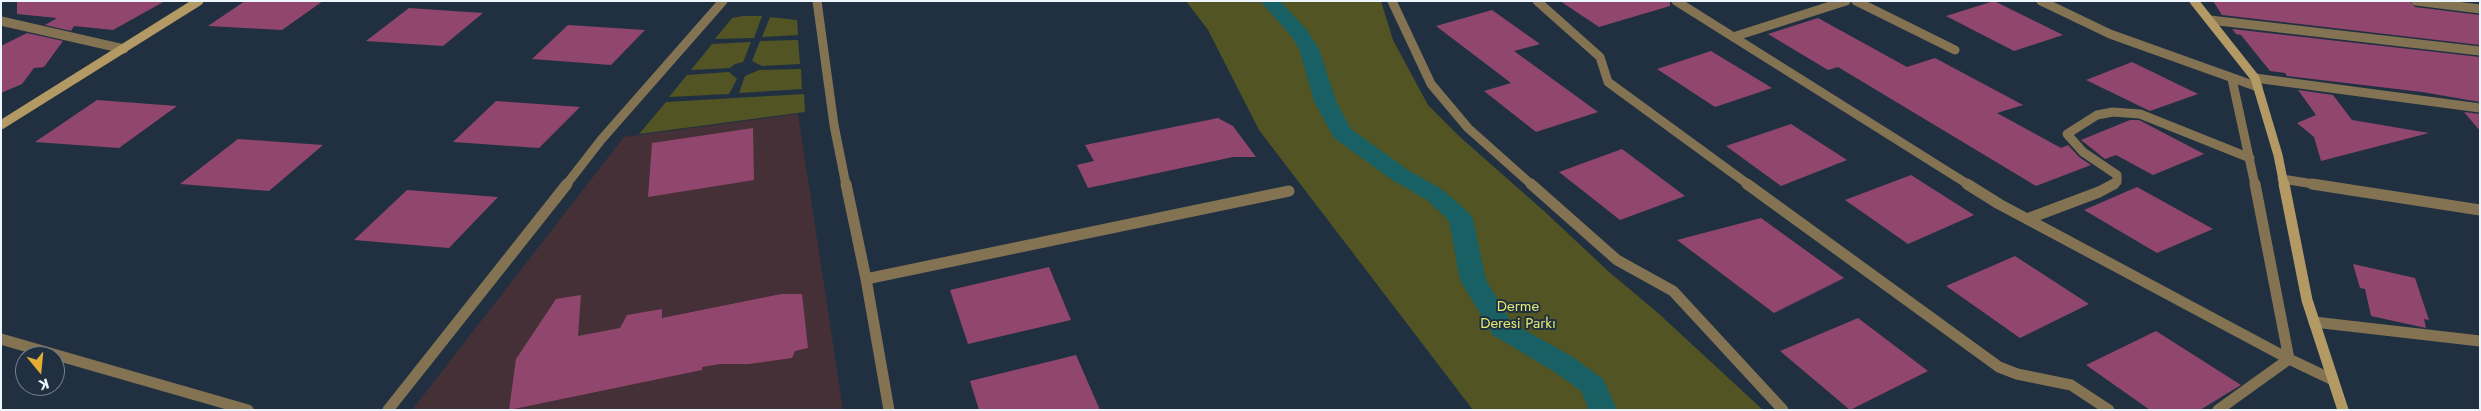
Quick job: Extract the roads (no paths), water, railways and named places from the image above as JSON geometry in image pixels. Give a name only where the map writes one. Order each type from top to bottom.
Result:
[{"type":"street","points":[[1,125],[198,1]]},
{"type":"street","points":[[388,410],[601,140],[723,1]]},
{"type":"street","points":[[816,1],[834,125],[866,279],[889,410]]},
{"type":"street","points":[[1392,1],[1431,84],[1468,128],[1617,260],[1673,291],[1783,410]]},
{"type":"street","points":[[1538,1],[1600,57],[1608,82],[1999,367],[2017,374],[2071,385],[2109,410]]},
{"type":"street","points":[[1676,1],[2027,219],[2289,359],[2333,380]]},
{"type":"street","points":[[1734,37],[1846,1]]},
{"type":"street","points":[[1856,1],[1954,50]]},
{"type":"street","points":[[2041,1],[2110,34],[2232,79],[2480,108]]},
{"type":"street","points":[[2194,1],[2257,83],[2282,179],[2307,300],[2343,410]]},
{"type":"street","points":[[2416,1],[2480,9]]},
{"type":"street","points":[[2210,20],[2480,51]]},
{"type":"street","points":[[1,21],[124,49]]},
{"type":"street","points":[[1,29],[14,23]]},
{"type":"street","points":[[2232,79],[2250,158],[2289,359]]},
{"type":"street","points":[[2027,219],[2099,192],[2117,182],[2117,174],[2084,152],[2072,142],[2067,134],[2097,114],[2113,112],[2140,114],[2250,158]]},
{"type":"street","points":[[2282,179],[2480,210]]},
{"type":"street","points":[[866,279],[1289,191]]},
{"type":"street","points":[[2314,322],[2480,341]]},
{"type":"street","points":[[1,339],[248,410]]},
{"type":"street","points":[[2218,410],[2289,359]]},
{"type":"waterway","points":[[1269,1],[1300,34],[1309,49],[1325,101],[1342,133],[1400,175],[1435,195],[1461,219],[1473,280],[1502,329],[1563,364],[1593,386],[1603,410]]},
{"type":"park label","name":"Derme Deresi Parkı","points":[[1518,316]]}]
